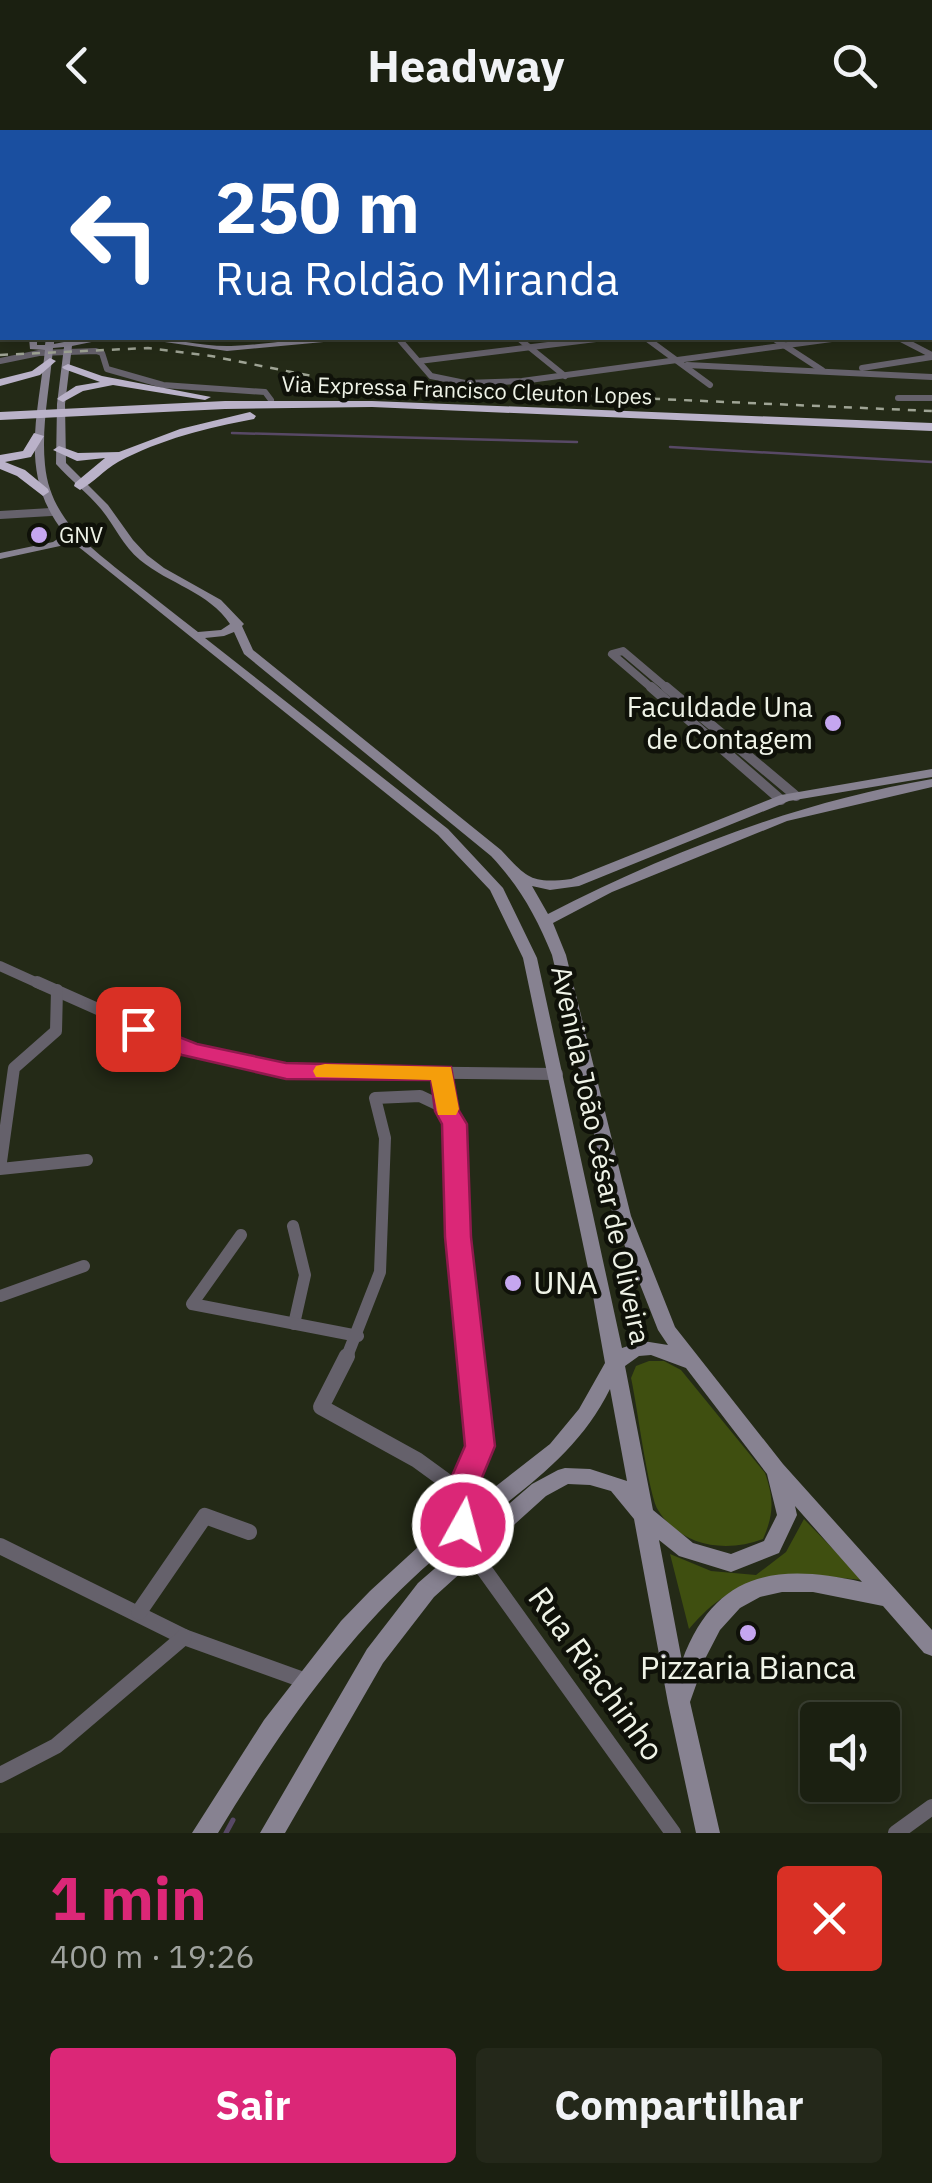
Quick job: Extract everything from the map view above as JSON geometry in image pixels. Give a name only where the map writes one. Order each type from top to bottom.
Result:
[{"type":"highway","points":[[0,384],[36,374],[49,359]]},
{"type":"highway","points":[[68,361],[100,379],[231,401]]},
{"type":"highway","points":[[0,384],[28,382],[38,386],[41,403]]},
{"type":"highway","points":[[62,401],[80,388],[112,385],[155,396],[122,413]]},
{"type":"highway","points":[[141,405],[270,400],[344,404]]},
{"type":"highway","name":"Via Expressa Francisco Cleuton Lopes","points":[[0,418],[344,404],[932,429]]},
{"type":"highway","points":[[80,486],[89,472],[207,424],[302,410]]},
{"type":"highway","name":"Via Expressa Francisco Cleuton Lopes","points":[[122,413],[302,410],[932,429]]},
{"type":"highway","points":[[59,450],[77,457],[115,454],[164,428],[158,422],[122,413]]},
{"type":"highway","points":[[0,462],[26,454],[38,432]]},
{"type":"highway","points":[[0,462],[43,492]]},
{"type":"main road","points":[[34,340],[33,346],[44,348],[94,340]]},
{"type":"main road","name":"Avenida João César de Oliveira","points":[[50,340],[38,432],[43,492],[51,512],[76,541],[443,832],[496,888],[530,958],[708,1833]]},
{"type":"main road","points":[[59,450],[69,340]]},
{"type":"main road","points":[[157,340],[227,349],[324,340]]},
{"type":"main road","name":"Avenida João César de Oliveira","points":[[59,450],[61,464],[108,511],[142,557],[223,603],[238,624],[248,652],[468,827],[521,880],[546,921],[560,955],[622,1216],[666,1330],[776,1470],[932,1646]]},
{"type":"main road","points":[[0,556],[76,541]]},
{"type":"main road","points":[[199,635],[224,633],[238,624]]},
{"type":"main road","points":[[521,880],[550,886],[574,882],[789,798],[932,773]]},
{"type":"main road","points":[[546,921],[607,889],[802,813],[932,783]]},
{"type":"main road","points":[[690,836],[691,844],[700,852]]},
{"type":"main road","points":[[204,1833],[306,1682],[372,1603],[558,1448],[594,1403],[613,1365],[629,1352],[649,1348],[666,1350],[689,1363]]},
{"type":"main road","points":[[272,1833],[375,1656],[426,1590],[539,1490],[565,1476],[618,1485],[642,1515],[686,1550],[731,1563],[772,1547],[787,1515],[776,1470]]},
{"type":"main road","points":[[679,1704],[694,1650],[717,1615],[749,1588],[794,1580],[890,1598]]},
{"type":"street","points":[[400,340],[432,376],[465,383],[565,376],[823,340]]},
{"type":"street","points":[[521,340],[565,376]]},
{"type":"street","points":[[419,361],[588,340]]},
{"type":"street","points":[[649,340],[710,385]]},
{"type":"street","points":[[776,340],[830,372],[932,356]]},
{"type":"street","points":[[904,340],[932,356]]},
{"type":"street","points":[[0,361],[39,353],[96,351],[102,353],[107,369],[125,376],[215,392],[265,392],[270,400]]},
{"type":"street","points":[[687,365],[932,377]]},
{"type":"street","points":[[898,398],[932,398]]},
{"type":"street","points":[[0,515],[51,512]]},
{"type":"street","points":[[623,651],[709,723],[789,798],[612,654],[623,651]]},
{"type":"street","points":[[696,726],[709,723]]},
{"type":"street","points":[[0,966],[190,1050],[286,1071],[556,1074]]},
{"type":"street","points":[[57,990],[56,1031],[14,1068],[0,1169],[88,1160]]},
{"type":"street","points":[[442,1073],[447,1111]]},
{"type":"street","points":[[461,1492],[417,1460],[321,1407],[358,1336],[380,1272],[385,1138],[375,1098],[406,1092],[428,1096],[447,1111],[455,1124],[458,1237],[480,1446],[461,1492],[463,1525]]},
{"type":"street","points":[[293,1226],[307,1263],[305,1290],[294,1324]]},
{"type":"street","points":[[240,1235],[192,1304],[358,1336]]},
{"type":"street","points":[[0,1296],[84,1266]]},
{"type":"street","points":[[140,1612],[205,1516],[250,1532]]},
{"type":"street","points":[[0,1546],[184,1637],[306,1682]]},
{"type":"street","name":"Rua Riachinho","points":[[470,1550],[674,1833]]},
{"type":"street","points":[[0,1774],[56,1746],[184,1637]]},
{"type":"street","points":[[896,1833],[932,1808]]},
{"type":"green space","points":[[664,1361],[681,1370],[765,1473],[772,1506],[763,1539],[734,1546],[705,1544],[679,1532],[658,1510],[631,1378],[636,1366]]},
{"type":"green space","points":[[804,1519],[863,1580],[812,1576],[767,1579],[727,1595],[689,1629],[670,1554],[711,1571],[756,1575],[786,1552]]},
{"type":"waterway","points":[[232,433],[577,442]]},
{"type":"waterway","points":[[670,447],[932,462]]},
{"type":"waterway","points":[[226,1833],[233,1820]]},
{"type":"railway","points":[[0,355],[148,348],[211,356],[362,386],[932,411]]},
{"type":"slow traffic","points":[[325,1071],[442,1073],[447,1109]]},
{"type":"place","name":"GNV","points":[[39,535]]},
{"type":"place","name":"Faculdade Una de Contagem","points":[[833,723]]},
{"type":"place","name":"UNA","points":[[513,1283]]},
{"type":"place","name":"Pizzaria Bianca","points":[[748,1633]]},
{"type":"route","points":[[138,1029],[190,1050],[286,1071],[442,1073],[447,1111],[455,1124],[458,1237],[480,1446],[461,1492],[463,1525]]}]
